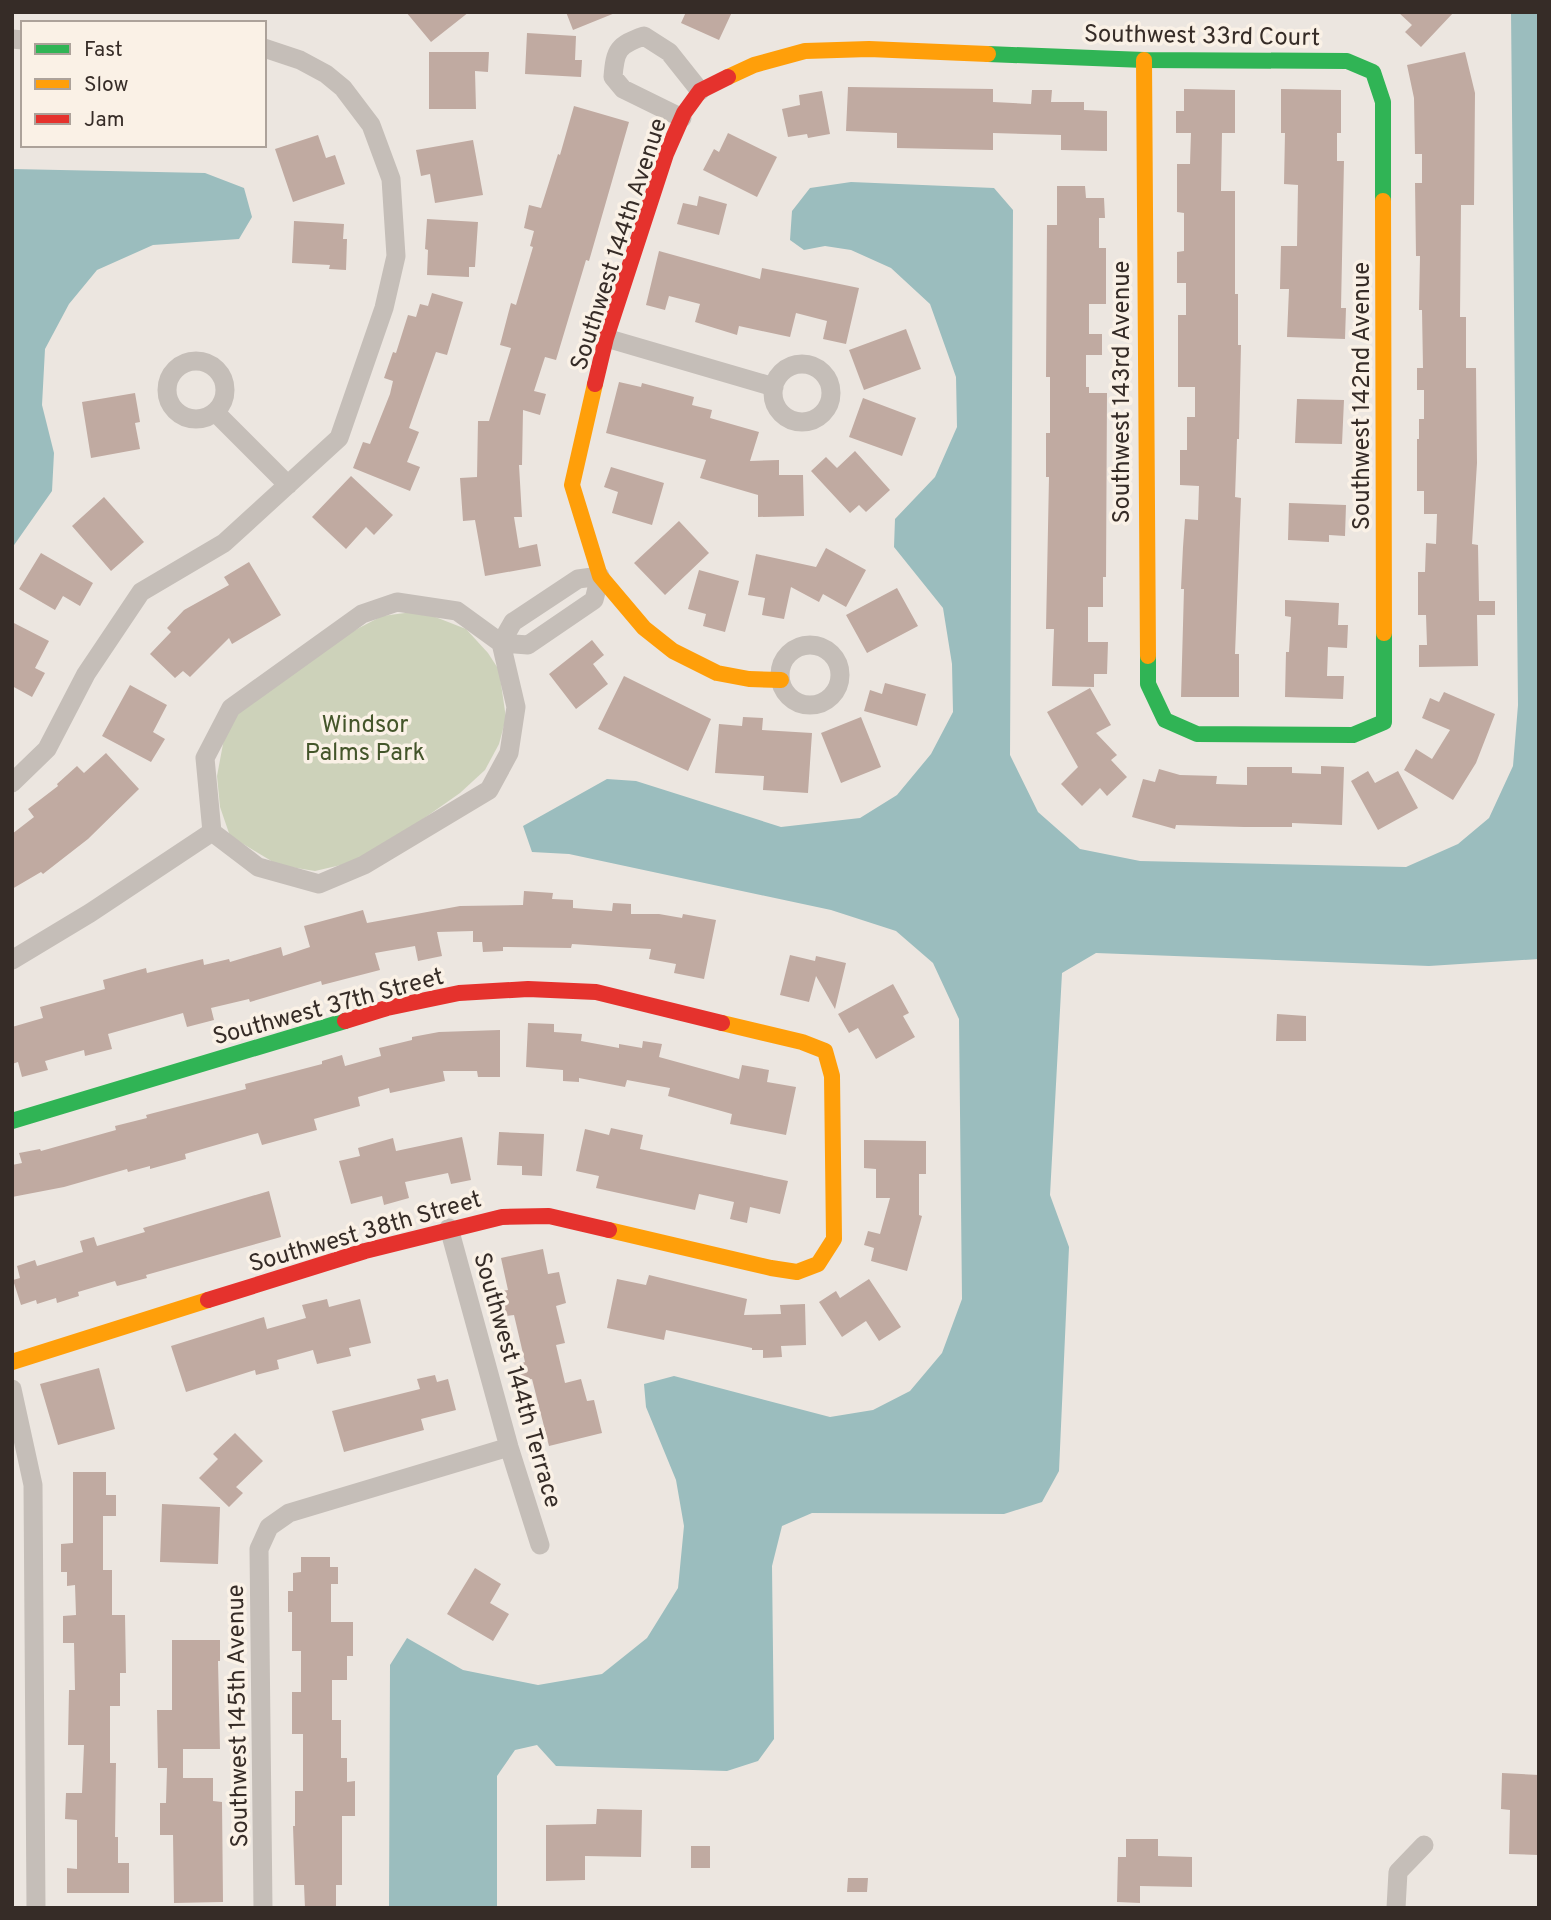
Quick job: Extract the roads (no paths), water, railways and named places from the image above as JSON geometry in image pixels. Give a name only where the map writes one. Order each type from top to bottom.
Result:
[{"type":"street","points":[[682,118],[623,89],[613,77],[614,55],[626,43],[643,36],[669,52],[700,91]]},
{"type":"street","points":[[12,783],[47,750],[86,674],[141,592],[224,543],[338,438],[384,308],[396,256],[391,179],[371,125],[343,88],[326,74],[300,60],[266,49]]},
{"type":"street","name":"Southwest 33rd Court","points":[[700,91],[754,65],[805,51],[869,50],[1144,60],[1347,61],[1373,72]]},
{"type":"street","name":"Southwest 143rd Avenue","points":[[1144,60],[1148,684],[1165,720],[1198,734],[1353,735],[1384,722]]},
{"type":"street","name":"Southwest 142nd Avenue","points":[[1373,72],[1383,102],[1384,722]]},
{"type":"street","name":"Southwest 144th Avenue","points":[[600,576],[572,485],[606,338],[666,154],[682,118],[700,91]]},
{"type":"street","points":[[606,338],[774,387]]},
{"type":"street","points":[[215,412],[288,485]]},
{"type":"street","points":[[600,576],[578,579],[513,622],[501,643],[516,707],[509,753],[489,790],[364,865],[319,884],[258,867],[212,832],[205,758],[231,708],[362,614],[397,602],[457,611],[501,643],[528,645],[594,600],[600,576]]},
{"type":"street","points":[[600,576],[644,628],[673,650],[717,673],[749,679],[780,680]]},
{"type":"street","points":[[12,960],[90,913],[212,832]]},
{"type":"street","name":"Southwest 37th Street","points":[[12,1121],[387,1008],[459,993],[528,989],[597,992],[802,1042],[825,1051],[832,1076],[834,1239],[818,1264]]},
{"type":"street","name":"Southwest 38th Street","points":[[12,1362],[365,1251],[502,1217],[549,1216],[797,1272],[818,1264]]},
{"type":"street","name":"Southwest 144th Terrace","points":[[449,1228],[509,1447],[540,1545]]},
{"type":"street","points":[[12,1390],[33,1485],[36,1908]]},
{"type":"street","name":"Southwest 145th Avenue","points":[[263,1908],[259,1549],[269,1527],[289,1513],[509,1447]]},
{"type":"street","points":[[1396,1908],[1398,1872],[1424,1845]]},
{"type":"water","points":[[1511,12],[1539,12],[1539,959],[1429,966],[1096,953],[1062,973],[1050,1195],[1069,1247],[1059,1471],[1042,1502],[1004,1514],[812,1513],[782,1526],[772,1566],[774,1739],[758,1761],[727,1771],[556,1766],[537,1745],[515,1750],[497,1776],[497,1908],[389,1908],[390,1665],[407,1638],[463,1670],[538,1685],[602,1674],[647,1638],[678,1588],[684,1526],[676,1480],[646,1407],[644,1384],[674,1376],[830,1417],[873,1410],[910,1391],[942,1353],[962,1299],[959,1019],[933,963],[896,931],[831,910],[569,854],[532,852],[523,826],[607,779],[636,781],[781,827],[860,818],[897,795],[931,754],[953,712],[952,664],[943,608],[894,547],[895,519],[935,477],[957,427],[956,377],[930,304],[891,268],[851,250],[825,246],[804,250],[790,240],[792,211],[810,188],[851,182],[994,188],[1013,210],[1010,755],[1038,812],[1080,849],[1140,861],[1406,867],[1458,844],[1489,818],[1513,766],[1518,705]]},
{"type":"water","points":[[12,169],[205,173],[244,188],[252,217],[239,239],[153,245],[97,270],[69,304],[45,349],[42,405],[54,453],[52,491],[12,548]]},
{"type":"park label","name":"Windsor Palms Park","points":[[365,738]]}]
